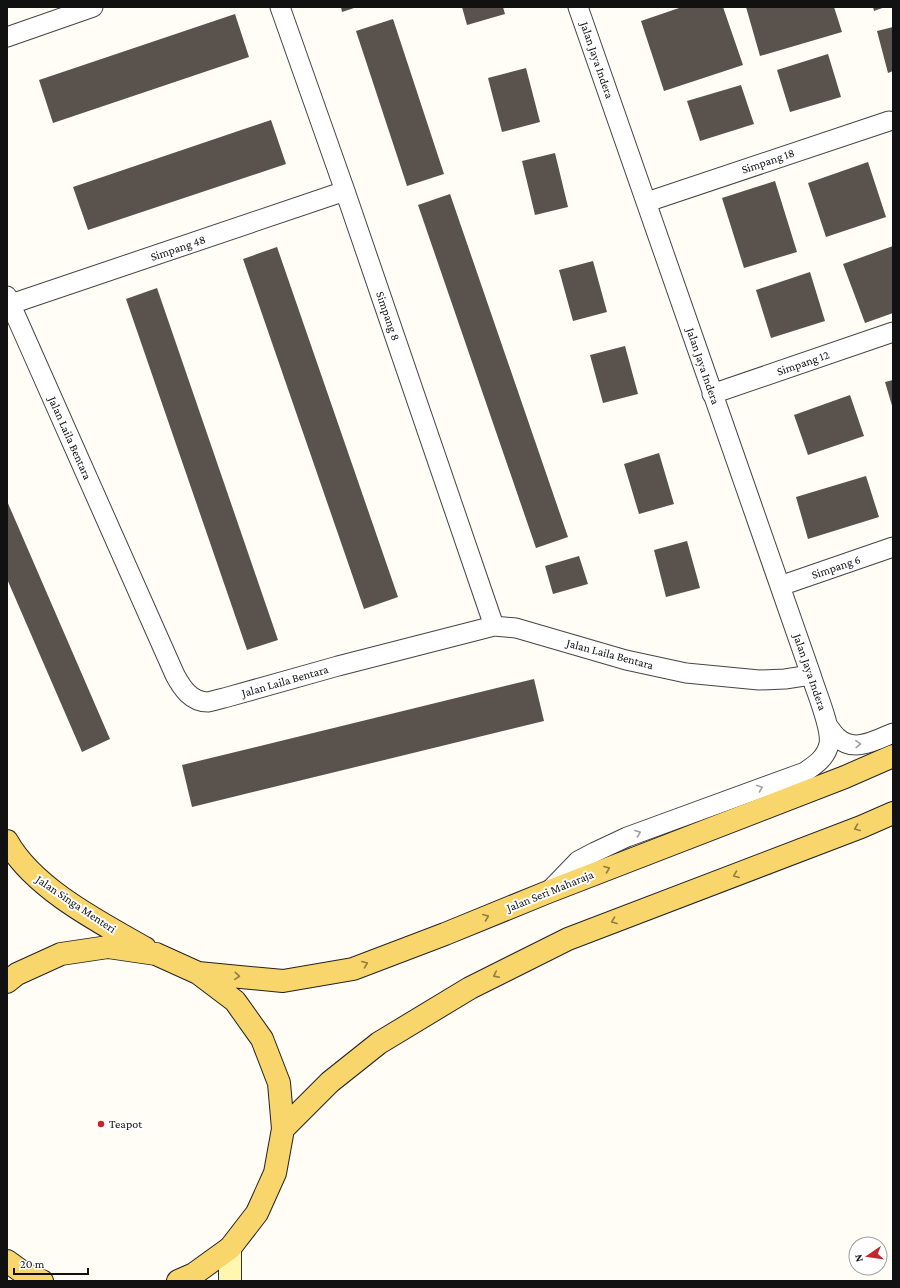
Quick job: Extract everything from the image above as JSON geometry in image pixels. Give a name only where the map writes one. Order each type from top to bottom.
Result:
[{"type":"main road","name":"Jalan Seri Maharaja","points":[[198,973],[283,981],[353,969],[893,756]]},
{"type":"main road","points":[[283,1129],[330,1082],[379,1043],[470,988],[568,939],[861,827],[893,813]]},
{"type":"main road","name":"Jalan Singa Menteri","points":[[7,841],[14,853],[31,873],[94,919],[156,954]]},
{"type":"main road","points":[[7,982],[17,974],[61,954],[108,947],[156,954],[198,973],[234,1001],[262,1039],[278,1082],[283,1129],[275,1173],[257,1213],[230,1248],[194,1274],[178,1281]]},
{"type":"main road","points":[[230,1248],[230,1281]]},
{"type":"main road","points":[[7,1261],[25,1274]]},
{"type":"street","points":[[7,37],[94,7]]},
{"type":"street","name":"Simpang 8","points":[[280,7],[345,191],[494,626]]},
{"type":"street","name":"Jalan Jaya Indera","points":[[584,9],[712,394],[828,726]]},
{"type":"street","name":"Simpang 18","points":[[647,202],[889,120]]},
{"type":"street","name":"Simpang 48","points":[[9,300],[345,191]]},
{"type":"street","name":"Jalan Laila Bentara","points":[[9,300],[175,675],[184,691],[196,699],[208,702],[338,666],[494,626],[516,628],[626,660],[686,673],[759,680],[785,679],[811,675]]},
{"type":"street","name":"Simpang 12","points":[[712,394],[893,332]]},
{"type":"street","name":"Simpang 6","points":[[780,586],[893,547]]},
{"type":"street","points":[[828,726],[838,738],[845,743],[853,745],[862,745],[893,733]]},
{"type":"street","points":[[548,892],[578,861],[627,837],[805,772],[816,765],[824,756],[829,744],[828,726]]},
{"type":"building","points":[[341,7],[357,7],[342,12]]},
{"type":"building","points":[[462,7],[503,7],[505,14],[467,25]]},
{"type":"building","points":[[682,7],[723,7],[743,65],[664,91],[641,21]]},
{"type":"building","points":[[746,7],[834,7],[842,32],[760,56]]},
{"type":"building","points":[[873,7],[885,7],[874,11]]},
{"type":"building","points":[[235,14],[249,57],[53,123],[39,80]]},
{"type":"building","points":[[393,19],[444,174],[407,186],[356,31]]},
{"type":"building","points":[[893,27],[893,71],[888,73],[877,31]]},
{"type":"building","points":[[828,54],[841,97],[790,112],[777,70]]},
{"type":"building","points":[[526,68],[540,122],[502,132],[488,78]]},
{"type":"building","points":[[741,85],[754,124],[700,141],[687,101]]},
{"type":"building","points":[[271,120],[286,164],[88,230],[73,187]]},
{"type":"building","points":[[555,153],[568,207],[535,215],[522,161]]},
{"type":"building","points":[[868,162],[886,217],[826,237],[808,183]]},
{"type":"building","points":[[775,181],[797,252],[744,268],[722,198]]},
{"type":"building","points":[[450,194],[568,537],[536,548],[418,205]]},
{"type":"building","points":[[893,246],[893,313],[865,323],[843,264]]},
{"type":"building","points":[[277,247],[398,597],[364,609],[243,259]]},
{"type":"building","points":[[593,261],[607,312],[573,321],[559,270]]},
{"type":"building","points":[[810,272],[825,321],[771,338],[756,290]]},
{"type":"building","points":[[157,288],[278,640],[247,650],[126,299]]},
{"type":"building","points":[[625,346],[638,394],[603,403],[590,355]]},
{"type":"building","points":[[893,380],[893,409],[885,382]]},
{"type":"building","points":[[850,395],[864,436],[808,455],[794,415]]},
{"type":"building","points":[[659,453],[674,504],[639,514],[624,464]]},
{"type":"building","points":[[866,476],[879,517],[808,539],[796,497]]},
{"type":"building","points":[[7,501],[110,739],[82,752],[7,579]]},
{"type":"building","points":[[687,541],[700,588],[666,597],[654,550]]},
{"type":"building","points":[[579,556],[588,584],[553,594],[545,566]]},
{"type":"building","points":[[534,679],[544,721],[192,807],[182,765]]},
{"type":"place","name":"Teapot","points":[[101,1124]]}]
